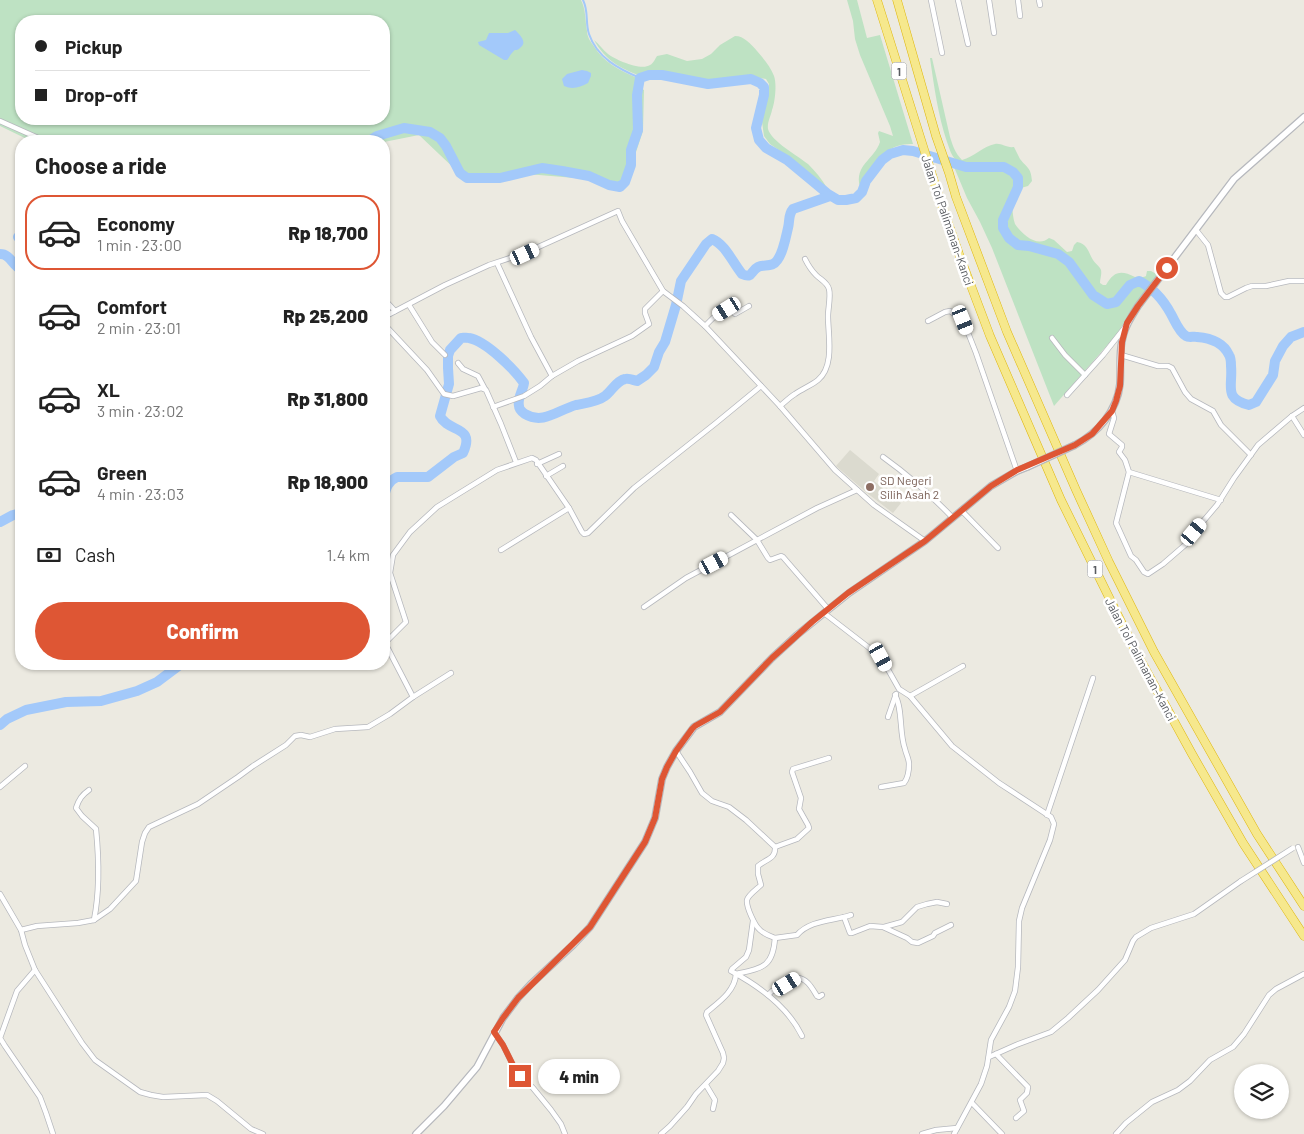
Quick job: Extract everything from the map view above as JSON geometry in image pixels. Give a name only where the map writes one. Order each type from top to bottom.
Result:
[{"type":"highway","name":"Jalan Tol Palimanan–Kanci","points":[[877,0],[959,254],[990,336],[1061,500],[1136,652],[1187,746],[1243,843],[1304,936]]},
{"type":"highway","name":"Jalan Tol Palimanan–Kanci","points":[[897,0],[936,136],[956,197],[1007,332],[1109,562],[1154,652],[1206,745],[1257,834],[1304,906]]},
{"type":"street","points":[[931,0],[942,53]]},
{"type":"street","points":[[958,0],[968,44]]},
{"type":"street","points":[[990,0],[994,33]]},
{"type":"street","points":[[1018,0],[1020,16]]},
{"type":"street","points":[[1067,395],[1127,323],[1234,179],[1304,117]]},
{"type":"street","points":[[0,121],[32,135]]},
{"type":"street","points":[[390,314],[445,285],[489,266],[525,254],[618,212],[663,291],[705,326],[780,406],[835,470],[874,505],[925,541]]},
{"type":"street","points":[[1196,230],[1208,245],[1221,293],[1225,297],[1252,286],[1304,281]]},
{"type":"street","points":[[780,406],[794,394],[819,379],[824,372],[829,352],[829,290],[825,282],[816,275],[805,260]]},
{"type":"street","points":[[498,263],[531,337],[552,376]]},
{"type":"street","points":[[493,407],[524,396],[552,376],[632,336],[649,325],[645,309],[663,291]]},
{"type":"street","points":[[409,304],[432,342],[445,355]]},
{"type":"street","points":[[390,306],[395,311]]},
{"type":"street","points":[[705,326],[727,309],[730,309],[735,314],[749,306]]},
{"type":"street","points":[[928,321],[950,311],[963,320],[1017,470]]},
{"type":"street","points":[[416,1134],[444,1106],[477,1067],[494,1032],[518,998],[587,931],[645,842],[655,818],[662,779],[676,751],[694,727],[720,712],[797,634],[848,593],[925,541],[991,486],[1017,470],[1075,445],[1092,434],[1112,411],[1116,401],[1120,386],[1122,342],[1127,323]]},
{"type":"street","points":[[390,331],[426,370],[444,394],[453,396],[481,388],[486,390]]},
{"type":"street","points":[[1052,338],[1065,355],[1085,375]]},
{"type":"street","points":[[1121,356],[1172,368],[1191,399],[1213,411],[1221,425],[1251,455]]},
{"type":"street","points":[[458,363],[463,369],[478,376],[502,424],[516,462]]},
{"type":"street","points":[[390,639],[406,622],[390,573],[393,555],[410,532],[436,506],[497,470],[516,462],[535,458],[569,508],[582,532],[584,534],[588,533],[634,488],[761,386]]},
{"type":"street","points":[[1112,411],[1114,418],[1109,434],[1122,444],[1119,452],[1124,458],[1129,472],[1116,523],[1131,556],[1147,574],[1150,574],[1185,544],[1220,500],[1258,445],[1304,408]]},
{"type":"street","points":[[1292,416],[1304,435]]},
{"type":"street","points":[[538,464],[559,454]]},
{"type":"street","points":[[883,457],[901,470],[952,517]]},
{"type":"street","points":[[546,476],[563,466]]},
{"type":"street","points":[[1129,472],[1220,500]]},
{"type":"street","points":[[644,607],[686,578],[817,508],[857,490]]},
{"type":"street","points":[[501,550],[569,508]]},
{"type":"street","points":[[962,510],[998,548]]},
{"type":"street","points":[[731,516],[757,540],[770,560],[783,557],[826,611],[881,657],[899,688],[910,696],[952,746],[999,783],[1051,817],[1054,824],[1050,840],[1022,908],[1019,922],[1018,967],[1015,991],[1010,1007],[991,1040],[987,1066],[981,1084],[954,1134]]},
{"type":"street","points":[[390,653],[413,697]]},
{"type":"street","points":[[910,696],[963,666]]},
{"type":"street","points":[[21,930],[37,926],[78,924],[94,920],[106,913],[136,881],[142,842],[149,827],[198,804],[286,745],[297,735],[310,737],[335,729],[368,727],[451,673]]},
{"type":"street","points":[[1047,815],[1093,678]]},
{"type":"street","points":[[888,717],[899,688]]},
{"type":"street","points":[[881,787],[904,783],[910,763],[903,743],[899,703],[895,695]]},
{"type":"street","points":[[676,751],[702,793],[712,801],[729,808],[740,816],[775,847]]},
{"type":"street","points":[[775,847],[798,839],[809,828],[799,809],[801,798],[792,772],[793,769],[829,758]]},
{"type":"street","points":[[0,787],[25,766]]},
{"type":"street","points":[[89,790],[82,795],[76,808],[96,829],[98,879],[97,907],[94,920]]},
{"type":"street","points":[[989,1057],[1051,1032],[1098,990],[1125,960],[1133,941],[1140,934],[1151,928],[1194,914],[1241,881],[1304,845]]},
{"type":"street","points":[[775,847],[774,856],[758,866],[761,885],[747,900],[751,916],[761,932],[775,938],[797,935],[800,931],[813,924],[851,915]]},
{"type":"street","points":[[1296,848],[1304,863]]},
{"type":"street","points":[[0,894],[21,930],[35,970],[95,1060],[140,1092],[146,1094],[163,1097],[201,1094],[210,1096],[251,1129],[264,1134]]},
{"type":"street","points":[[844,917],[848,932],[852,933],[870,926],[883,927],[902,922],[917,907],[937,902],[947,904]]},
{"type":"street","points":[[753,920],[749,950],[746,957],[731,970],[764,991],[797,1026],[802,1036]]},
{"type":"street","points":[[883,927],[912,942],[918,943],[951,924]]},
{"type":"street","points":[[736,974],[765,965],[774,951],[775,938]]},
{"type":"street","points":[[35,970],[17,991],[0,1038],[40,1097],[53,1134]]},
{"type":"street","points":[[661,1134],[687,1107],[723,1063],[723,1053],[706,1015],[729,992],[736,974]]},
{"type":"street","points":[[1116,1134],[1126,1123],[1152,1102],[1178,1090],[1206,1064],[1233,1047],[1244,1034],[1269,995],[1276,989],[1304,974]]},
{"type":"street","points":[[768,995],[797,978],[803,978],[817,996],[822,995]]},
{"type":"street","points":[[494,1032],[517,1073],[533,1088],[551,1110],[561,1124],[565,1134]]},
{"type":"street","points":[[996,1054],[1028,1087],[1028,1093],[1020,1098],[1024,1111],[1016,1118]]},
{"type":"street","points":[[706,1085],[715,1100],[713,1109]]},
{"type":"street","points":[[972,1103],[1002,1134]]},
{"type":"street","points":[[922,1134],[936,1130],[957,1128]]},
{"type":"shaded area","name":"SD Negeri Silih Asah 2","points":[[850,450],[879,474],[874,481],[901,503],[893,513],[836,466]]},
{"type":"green space","points":[[0,0],[581,0],[585,11],[588,35],[597,51],[612,65],[637,78],[637,86],[644,90],[643,131],[624,188],[587,179],[527,174],[459,173],[419,135],[390,141],[390,135],[19,135],[0,126]]},
{"type":"green space","points":[[847,0],[857,0],[867,38],[880,35],[913,144],[894,147],[888,151],[871,167],[860,187],[860,173],[880,142],[879,131],[893,136],[860,55]]},
{"type":"green space","points":[[735,36],[744,39],[752,46],[767,63],[774,76],[775,98],[768,126],[770,134],[808,164],[827,188],[770,144],[764,136],[762,122],[769,89],[766,79],[755,77],[709,81],[657,72],[640,76],[626,70],[608,58],[594,40],[606,52],[622,62],[641,67],[653,63],[657,56],[667,54],[687,61],[702,59]]},
{"type":"green space","points":[[930,58],[932,58],[950,137],[954,149],[962,160],[995,144],[1014,147],[1020,159],[1031,173],[1032,181],[1028,186],[1021,188],[1020,176],[1007,166],[960,163],[955,159],[951,153],[941,121]]},
{"type":"green space","points":[[954,167],[1004,170],[1011,174],[1015,179],[1015,187],[1000,220],[1001,229],[1007,240],[1017,247],[1029,248],[1057,256],[1067,264],[1091,297],[1107,306],[1118,304],[1132,287],[1139,284],[1146,289],[1117,334],[1054,406],[992,248]]},
{"type":"green space","points":[[1012,207],[1015,224],[1022,232],[1035,241],[1044,241],[1049,238],[1067,252],[1072,251],[1077,242],[1081,243],[1100,269],[1100,283],[1103,285],[1106,285],[1118,273],[1143,277],[1146,276],[1147,271],[1151,271],[1160,276],[1154,284],[1140,279],[1129,283],[1115,300],[1108,301],[1095,293],[1071,260],[1059,252],[1030,243],[1019,242],[1011,236],[1006,227],[1005,220]]},
{"type":"water","points":[[515,30],[523,43],[507,60],[479,45],[478,42],[486,40],[489,33],[508,33]]},
{"type":"water","points":[[582,70],[591,73],[588,83],[576,88],[564,86],[562,79],[567,74]]},
{"type":"waterway","points":[[583,0],[589,34],[597,50],[610,62],[640,78]]},
{"type":"waterway","points":[[380,135],[404,128],[430,132],[440,138],[460,173],[467,178],[500,178],[542,168],[589,176],[609,185],[620,187],[625,182],[631,165],[631,150],[638,130],[637,95],[640,78],[649,75],[662,75],[708,84],[751,79],[764,87],[764,95],[756,128],[759,140],[766,148],[787,160],[838,200],[856,198],[862,192],[866,181],[882,160],[890,154],[903,150],[913,151],[966,167],[1004,167],[1013,172],[1018,178],[1018,187],[1003,220],[1003,228],[1009,238],[1018,245],[1058,254],[1069,262],[1093,295],[1107,304],[1116,302],[1130,285],[1139,281],[1149,287],[1165,304],[1179,329],[1186,336],[1207,338],[1223,347],[1231,360],[1232,395],[1241,402],[1249,405],[1256,402],[1273,375],[1275,361],[1283,346],[1291,337],[1304,332]]},
{"type":"waterway","points":[[390,482],[397,477],[428,477],[454,457],[463,453],[466,444],[464,433],[449,425],[440,416],[449,384],[448,356],[450,350],[461,338],[476,340],[483,344],[514,370],[524,383],[519,400],[520,409],[532,417],[550,416],[569,407],[598,400],[622,380],[637,381],[654,367],[665,342],[681,281],[706,244],[712,239],[717,241],[725,249],[742,274],[748,276],[758,267],[773,264],[779,258],[793,209],[830,196]]},
{"type":"waterway","points":[[0,254],[7,256],[15,265]]},
{"type":"waterway","points":[[0,522],[15,514]]},
{"type":"waterway","points":[[0,725],[7,719],[26,710],[66,702],[101,701],[137,691],[157,682],[173,670]]},
{"type":"place","name":"SD Negeri Silih Asah 2","points":[[870,487]]},
{"type":"route","points":[[520,1076],[494,1032],[518,998],[590,927],[645,842],[655,818],[662,779],[676,751],[692,729],[720,712],[797,634],[848,593],[925,541],[991,486],[1017,470],[1075,445],[1092,434],[1112,411],[1116,401],[1120,386],[1123,334],[1127,323],[1167,268]]}]
